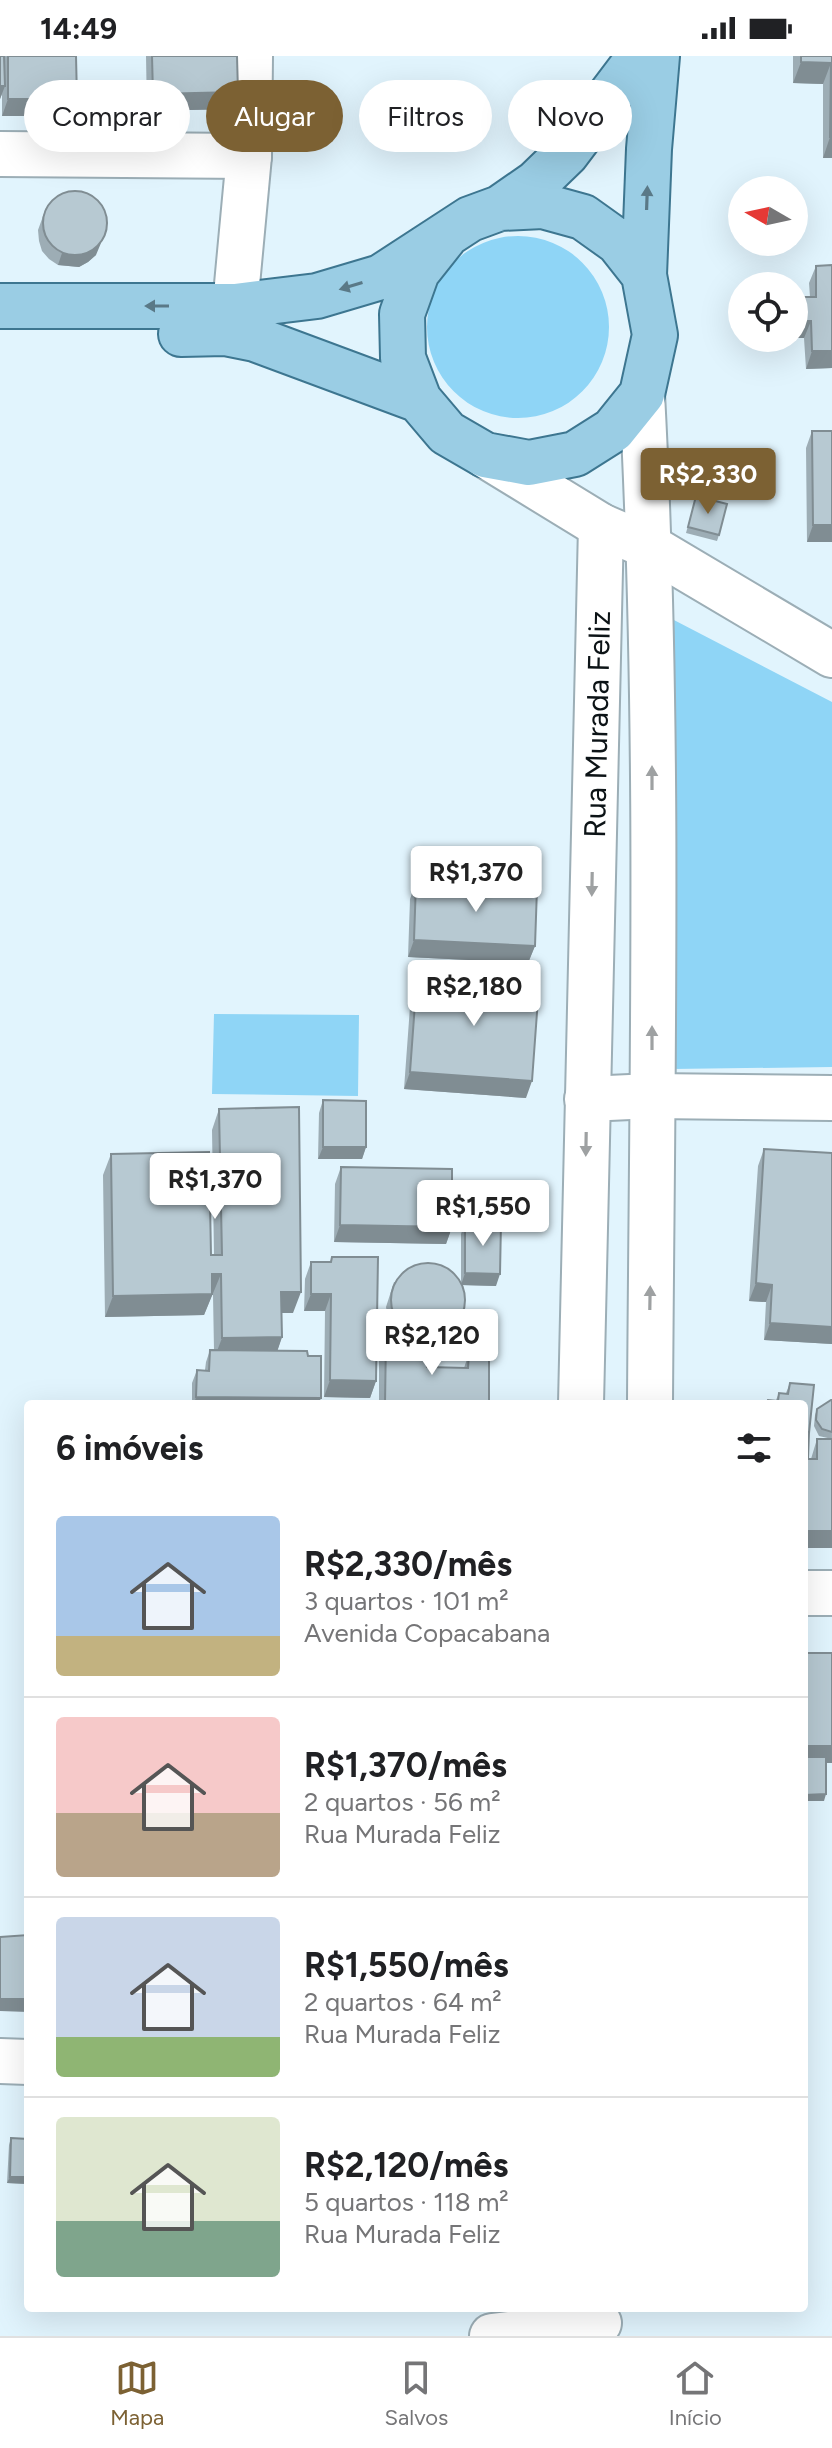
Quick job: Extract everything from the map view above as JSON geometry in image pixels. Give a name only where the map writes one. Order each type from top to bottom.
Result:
[{"type":"main road","points":[[0,306],[235,306],[317,296],[381,277],[470,219],[500,208],[536,183],[566,154],[640,56]]},
{"type":"main road","points":[[444,238],[417,272],[402,314],[403,358],[419,400],[447,433],[485,455],[529,463],[575,454],[613,430],[642,394],[655,335],[644,275],[649,149],[657,56]]},
{"type":"main road","points":[[500,208],[543,206],[583,217],[618,242],[644,275]]},
{"type":"main road","points":[[0,336],[225,333],[255,339],[419,400]]},
{"type":"street","points":[[235,306],[249,156],[250,56]]},
{"type":"street","points":[[0,154],[249,156]]},
{"type":"street","name":"Rua Murada Feliz","points":[[642,394],[650,547],[650,1400]]},
{"type":"street","points":[[485,455],[601,526],[650,547],[832,655]]},
{"type":"street","name":"Rua Murada Feliz","points":[[581,1400],[601,526]]},
{"type":"street","points":[[587,1099],[652,1096],[832,1098]]},
{"type":"street","points":[[580,1353],[650,1353]]},
{"type":"street","points":[[808,1593],[832,1593]]},
{"type":"street","points":[[0,2061],[24,2062]]},
{"type":"street","points":[[492,2336],[599,2322]]},
{"type":"shaded area","points":[[518,236],[553,243],[569,251],[582,263],[594,276],[602,292],[609,327],[602,362],[594,378],[582,391],[569,403],[553,411],[518,418],[483,411],[467,403],[454,391],[442,378],[434,362],[427,327],[434,292],[442,276],[454,263],[467,251],[483,243]]},
{"type":"shaded area","points":[[672,619],[832,702],[832,1067],[672,1069]]},
{"type":"shaded area","points":[[214,1014],[359,1015],[358,1096],[212,1094]]},
{"type":"building","points":[[0,56],[4,56],[5,86],[0,86]]},
{"type":"building","points":[[8,56],[76,56],[77,80],[24,80],[24,99],[8,99]]},
{"type":"building","points":[[152,56],[237,56],[238,80],[206,80],[206,93],[190,93],[190,80],[153,80]]},
{"type":"building","points":[[801,56],[832,56],[832,137],[831,63],[801,62]]},
{"type":"building","points":[[75,191],[93,197],[101,205],[107,223],[101,241],[93,249],[75,255],[57,249],[49,241],[43,223],[49,205],[57,197]]},
{"type":"building","points":[[832,265],[832,351],[812,351],[808,297],[816,297],[816,266]]},
{"type":"building","points":[[812,431],[832,431],[832,525],[813,525]]},
{"type":"building","points":[[693,463],[717,467],[714,482],[690,477]]},
{"type":"building","points":[[696,496],[727,504],[719,535],[688,527]]},
{"type":"building","points":[[416,882],[537,888],[535,946],[414,940]]},
{"type":"building","points":[[417,976],[539,985],[532,1081],[410,1072]]},
{"type":"building","points":[[323,1100],[366,1101],[366,1147],[323,1147]]},
{"type":"building","points":[[299,1107],[301,1292],[281,1292],[282,1337],[222,1338],[221,1274],[212,1274],[212,1294],[113,1296],[111,1154],[209,1152],[211,1255],[222,1255],[219,1109]]},
{"type":"building","points":[[764,1149],[832,1153],[832,1327],[770,1323],[772,1285],[756,1283]]},
{"type":"building","points":[[341,1167],[452,1169],[452,1227],[340,1225]]},
{"type":"building","points":[[465,1222],[501,1222],[500,1274],[465,1273]]},
{"type":"building","points":[[332,1257],[378,1257],[376,1381],[330,1380],[331,1294],[311,1294],[311,1262],[331,1262]]},
{"type":"building","points":[[421,1263],[435,1263],[449,1269],[459,1279],[465,1300],[463,1314],[449,1331],[435,1337],[421,1337],[407,1331],[397,1321],[391,1307],[391,1293],[397,1279],[407,1269]]},
{"type":"building","points":[[386,1338],[427,1339],[427,1367],[468,1368],[469,1353],[489,1354],[489,1400],[385,1400]]},
{"type":"building","points":[[210,1350],[307,1351],[308,1356],[321,1356],[321,1398],[196,1397],[197,1370],[209,1371]]},
{"type":"building","points":[[790,1383],[814,1385],[809,1433],[808,1400],[778,1400],[779,1393],[788,1394]]},
{"type":"building","points":[[832,1400],[832,1432],[822,1429],[816,1420],[817,1409]]},
{"type":"building","points":[[817,1439],[832,1439],[832,1531],[808,1531],[808,1459],[817,1459]]},
{"type":"building","points":[[808,1653],[832,1653],[832,1746],[808,1746]]},
{"type":"building","points":[[808,1757],[826,1757],[826,1794],[808,1795]]},
{"type":"building","points":[[24,1935],[24,1999],[0,1999],[0,1937]]},
{"type":"building","points":[[11,2138],[24,2139],[24,2177],[10,2177]]}]
